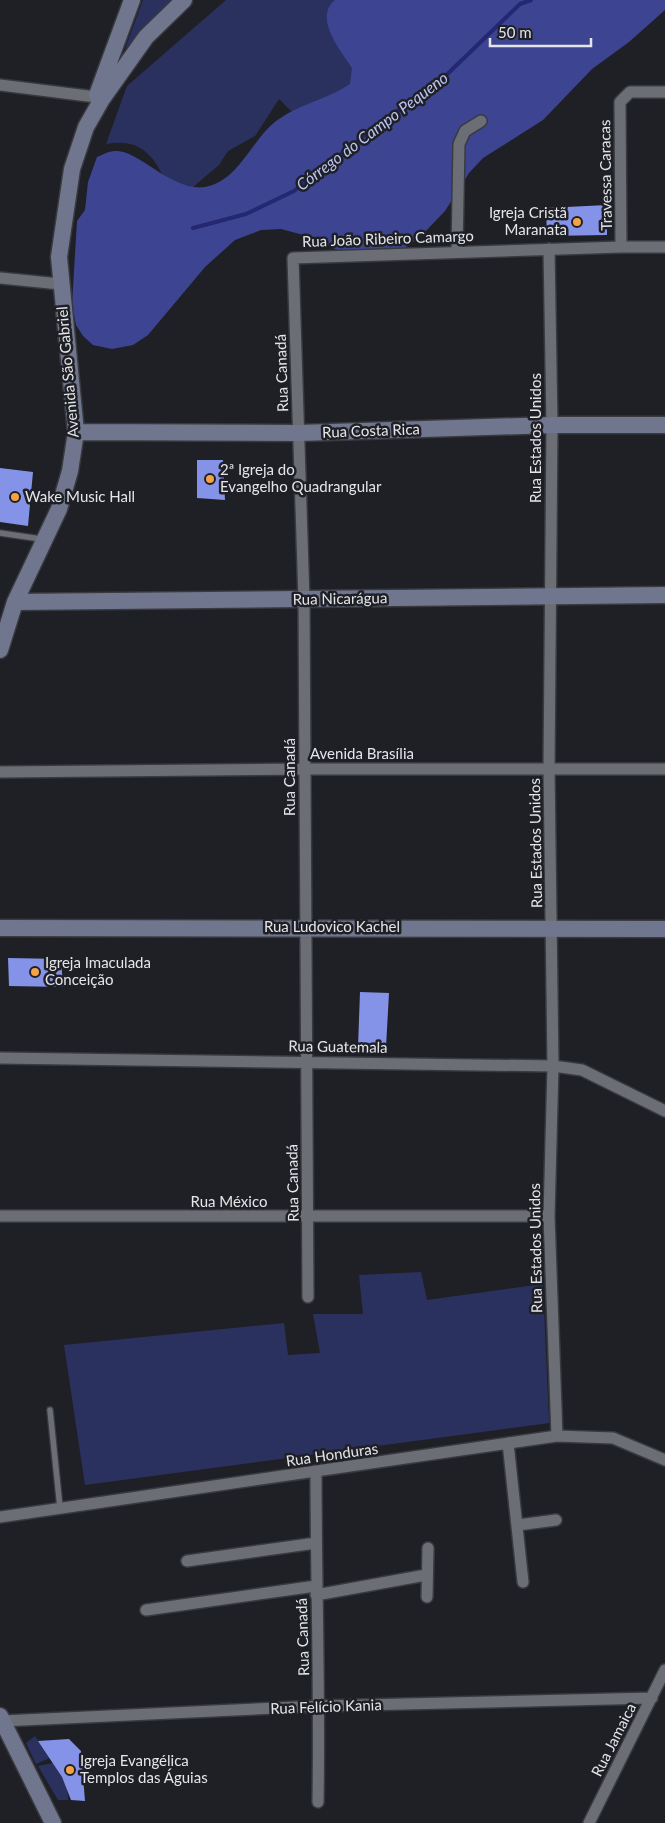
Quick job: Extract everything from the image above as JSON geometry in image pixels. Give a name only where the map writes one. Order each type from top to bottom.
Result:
[{"type":"main road","name":"Avenida São Gabriel","points":[[0,650],[15,602],[46,540],[59,509],[70,471],[76,432],[60,284],[59,256],[65,202],[72,169],[132,0]]},
{"type":"main road","name":"Avenida São Gabriel","points":[[92,114],[146,37],[184,0]]},
{"type":"main road","name":"Rua Costa Rica","points":[[76,432],[299,433],[552,425],[665,425]]},
{"type":"main road","name":"Rua Nicarágua","points":[[15,602],[665,595]]},
{"type":"main road","name":"Rua Ludovico Kachel","points":[[0,928],[665,929]]},
{"type":"main road","points":[[1,1720],[53,1823]]},
{"type":"street","points":[[0,85],[96,97]]},
{"type":"street","name":"Travessa Caracas","points":[[621,247],[620,102],[630,92],[665,92]]},
{"type":"street","points":[[458,252],[459,144],[465,131],[481,121]]},
{"type":"street","name":"Rua João Ribeiro Camargo","points":[[293,258],[665,247]]},
{"type":"street","name":"Rua Estados Unidos","points":[[549,249],[552,425],[549,769],[553,930],[553,1066],[549,1216],[558,1436]]},
{"type":"street","name":"Rua Canadá","points":[[293,258],[304,600],[308,1297]]},
{"type":"street","points":[[0,278],[60,284]]},
{"type":"street","name":"Avenida Brasília","points":[[0,772],[306,769],[665,769]]},
{"type":"street","name":"Rua Guatemala","points":[[0,1058],[553,1066],[582,1070],[665,1111]]},
{"type":"street","name":"Rua México","points":[[0,1216],[549,1216]]},
{"type":"street","name":"Rua Honduras","points":[[0,1517],[558,1436],[613,1438],[665,1460]]},
{"type":"street","points":[[508,1443],[523,1582]]},
{"type":"street","name":"Rua Canadá","points":[[316,1472],[316,1591],[320,1706],[318,1802]]},
{"type":"street","points":[[518,1526],[556,1520]]},
{"type":"street","points":[[187,1561],[316,1543]]},
{"type":"street","points":[[427,1597],[428,1548]]},
{"type":"street","points":[[146,1610],[316,1591],[426,1575]]},
{"type":"street","name":"Rua Jamaica","points":[[589,1823],[665,1670]]},
{"type":"street","name":"Rua Felício Kania","points":[[1,1720],[320,1706],[652,1698]]},
{"type":"lane","points":[[0,533],[46,540]]},
{"type":"lane","points":[[50,1410],[60,1508]]},
{"type":"shaded area","points":[[143,0],[174,0],[125,49]]},
{"type":"shaded area","points":[[226,0],[404,0],[371,79],[298,118],[279,99],[255,136],[228,151],[219,165],[187,192],[173,199],[157,165],[142,149],[132,144],[106,144],[127,86]]},
{"type":"shaded area","points":[[335,0],[665,0],[665,10],[629,42],[592,69],[543,120],[483,158],[469,173],[445,211],[422,235],[405,248],[388,257],[348,255],[307,236],[281,229],[261,230],[235,240],[205,267],[148,335],[133,345],[112,349],[93,345],[83,336],[76,325],[72,305],[77,221],[85,210],[88,182],[97,157],[113,151],[124,152],[168,177],[193,187],[205,187],[217,183],[228,176],[237,168],[261,136],[279,119],[350,84],[352,68],[336,44],[328,25],[329,7]]},
{"type":"shaded area","points":[[421,1272],[427,1300],[543,1284],[549,1423],[85,1485],[64,1345],[284,1323],[288,1355],[320,1353],[313,1314],[363,1314],[359,1275]]},
{"type":"shaded area","points":[[35,1736],[50,1758],[36,1764],[26,1743]]},
{"type":"shaded area","points":[[53,1763],[65,1785],[68,1800],[58,1800],[38,1766]]},
{"type":"building","name":"Igreja Cristã Maranata","points":[[607,205],[607,235],[547,236],[546,208]]},
{"type":"building","name":"2ª Igreja do Evangelho Quadrangular","points":[[197,460],[223,460],[225,500],[197,498]]},
{"type":"building","name":"Wake Music Hall","points":[[0,468],[33,472],[28,526],[0,522]]},
{"type":"building","name":"Igreja Imaculada Conceição","points":[[8,958],[61,959],[63,987],[9,986]]},
{"type":"building","points":[[360,992],[389,993],[386,1047],[358,1047]]},
{"type":"building","name":"Igreja Evangélica Templos das Águias","points":[[69,1739],[81,1751],[85,1801],[71,1800],[62,1777],[38,1741]]},
{"type":"waterway","name":"Córrego do Campo Pequeno","points":[[193,228],[246,214],[294,191],[384,120],[436,85],[520,4],[531,0]]},
{"type":"place","name":"Igreja Cristã Maranata","points":[[577,222]]},
{"type":"place","name":"2ª Igreja do Evangelho Quadrangular","points":[[210,479]]},
{"type":"place","name":"Wake Music Hall","points":[[15,497]]},
{"type":"place","name":"Igreja Imaculada Conceição","points":[[35,972]]},
{"type":"place","name":"Igreja Evangélica Templos das Águias","points":[[70,1770]]}]
